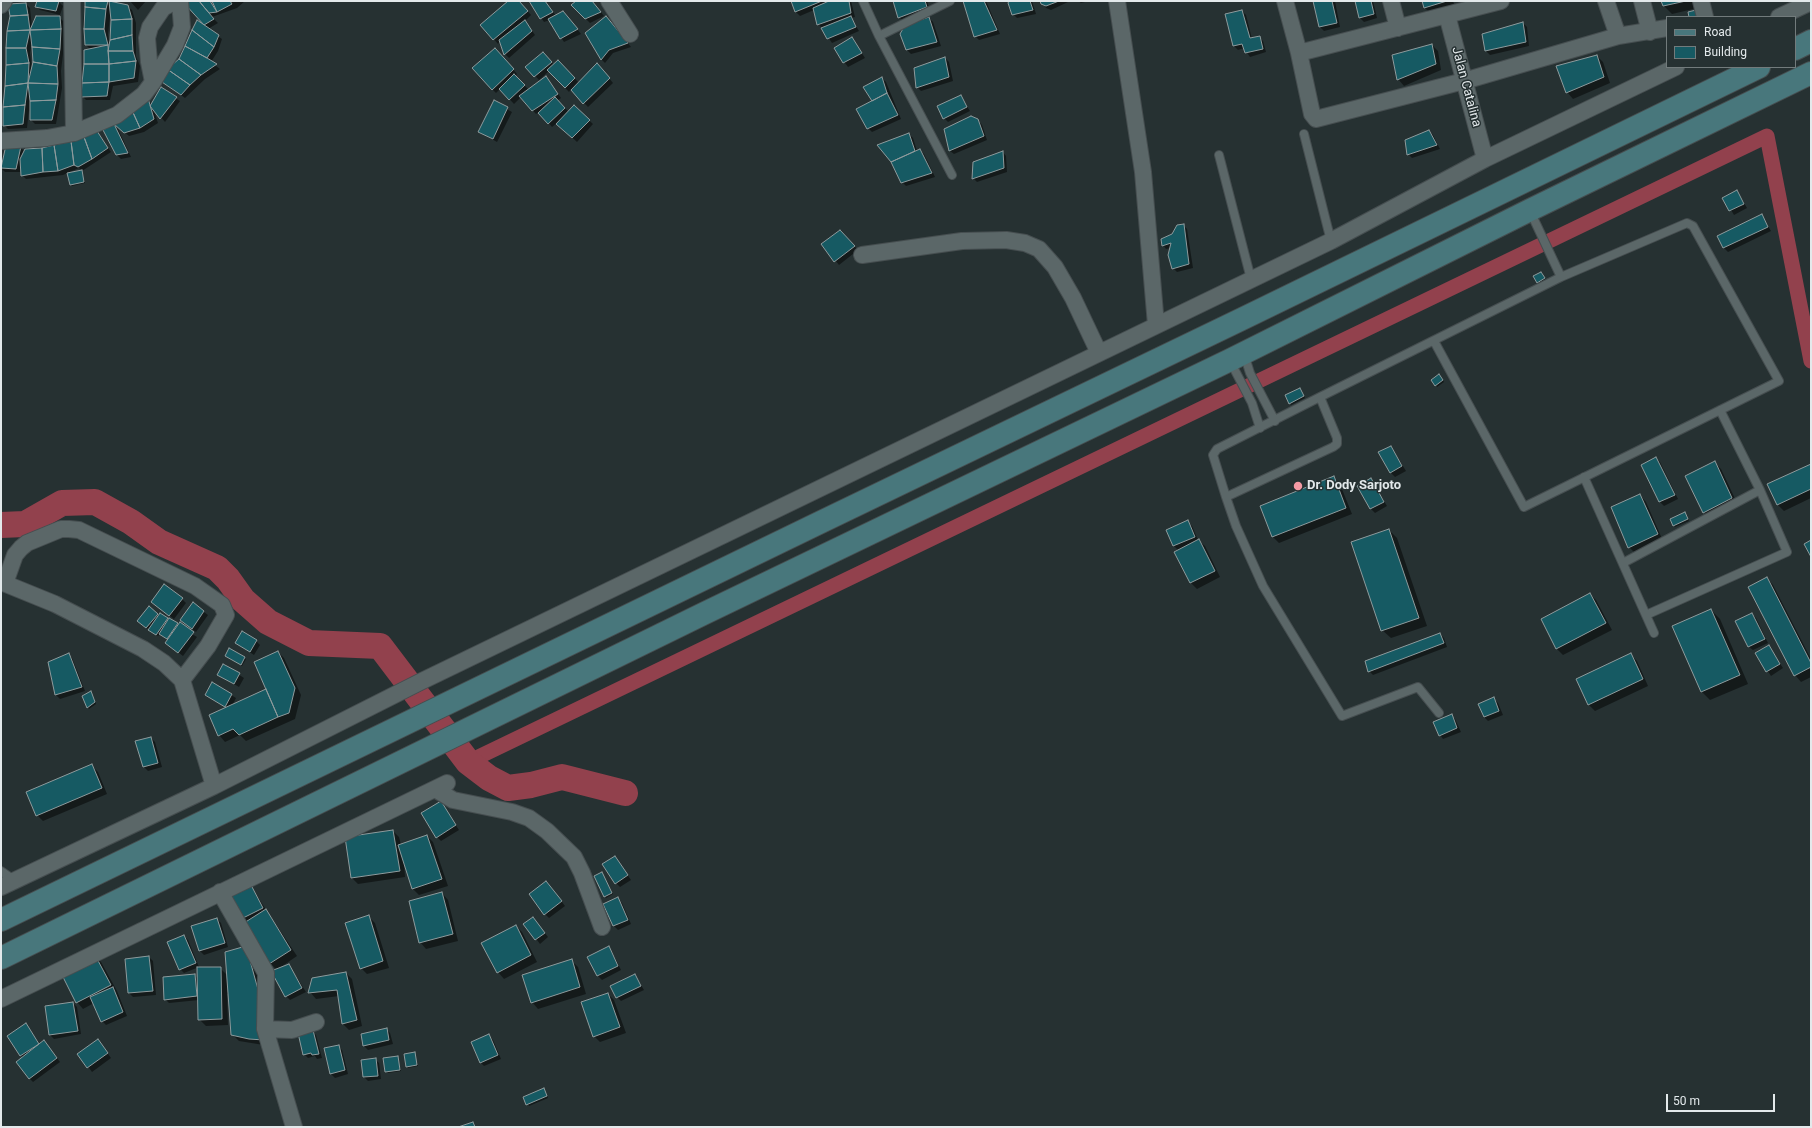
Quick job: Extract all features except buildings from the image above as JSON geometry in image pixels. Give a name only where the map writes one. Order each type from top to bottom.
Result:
[{"type":"main road","points":[[1796,48],[1811,41]]},
{"type":"main road","points":[[1,920],[1244,318],[1756,68]]},
{"type":"main road","points":[[1,958],[698,616],[1241,366],[1530,210],[1811,73]]},
{"type":"street","points":[[1,4],[4,1]]},
{"type":"street","points":[[72,1],[74,133]]},
{"type":"street","points":[[153,82],[149,62],[147,38],[150,27],[163,8],[175,1]]},
{"type":"street","points":[[1,140],[47,138],[74,133],[117,115],[144,94],[175,45],[182,27],[180,1]]},
{"type":"street","points":[[609,1],[630,34]]},
{"type":"street","points":[[1117,1],[1143,172],[1156,325]]},
{"type":"street","points":[[1285,1],[1299,53],[1312,114],[1316,119],[1464,81],[1618,36],[1666,28]]},
{"type":"street","points":[[1391,1],[1398,28]]},
{"type":"street","points":[[1299,53],[1500,1]]},
{"type":"street","points":[[1606,1],[1618,36]]},
{"type":"street","points":[[1642,1],[1650,32]]},
{"type":"street","points":[[1701,1],[1705,16]]},
{"type":"street","points":[[1782,16],[1811,2]]},
{"type":"street","name":"Jalan Catalina","points":[[1448,15],[1485,159]]},
{"type":"street","points":[[8,883],[214,786],[422,681],[1331,241],[1485,159],[1674,68]]},
{"type":"street","points":[[862,255],[962,241],[1006,240],[1025,243],[1039,249],[1055,267],[1073,298],[1099,353]]},
{"type":"street","points":[[182,680],[208,646],[226,615],[222,605],[196,586],[79,530],[61,529],[27,543],[15,555],[3,582],[89,621],[143,649],[164,663],[182,680],[214,786]]},
{"type":"street","points":[[1,999],[442,785],[440,792],[453,800],[512,812],[529,818],[564,846],[574,857],[582,873],[602,927]]},
{"type":"street","points":[[220,892],[266,973],[265,1029],[294,1127]]},
{"type":"street","points":[[265,1029],[292,1030],[316,1022]]},
{"type":"lane","points":[[863,1],[879,36],[952,176]]},
{"type":"lane","points":[[879,36],[950,1]]},
{"type":"lane","points":[[1304,134],[1331,241]]},
{"type":"lane","points":[[1219,155],[1251,279]]},
{"type":"lane","points":[[1530,210],[1560,278]]},
{"type":"lane","points":[[1434,341],[1524,507],[1779,381],[1693,226],[1687,223],[1560,278],[1320,397],[1215,452],[1213,456],[1236,526],[1263,586],[1342,716],[1418,687],[1439,713]]},
{"type":"lane","points":[[1241,366],[1261,395],[1275,421]]},
{"type":"lane","points":[[1241,366],[1260,428]]},
{"type":"lane","points":[[1226,497],[1333,448],[1337,444],[1337,438],[1320,397]]},
{"type":"lane","points":[[1646,615],[1787,552],[1760,490],[1720,410]]},
{"type":"lane","points":[[1584,477],[1654,633]]},
{"type":"lane","points":[[1623,563],[1760,490]]},
{"type":"lane","points":[[1,871],[8,883]]},
{"type":"waterway","points":[[468,762],[1767,136],[1811,361]]},
{"type":"waterway","points":[[1,525],[25,524],[62,503],[95,502],[131,522],[159,542],[217,568],[228,579],[243,600],[268,622],[309,643],[380,646],[468,762],[489,778],[508,788],[531,785],[562,777],[625,793]]},
{"type":"place","name":"Dr. Dody Sarjoto","points":[[1298,486]]}]
